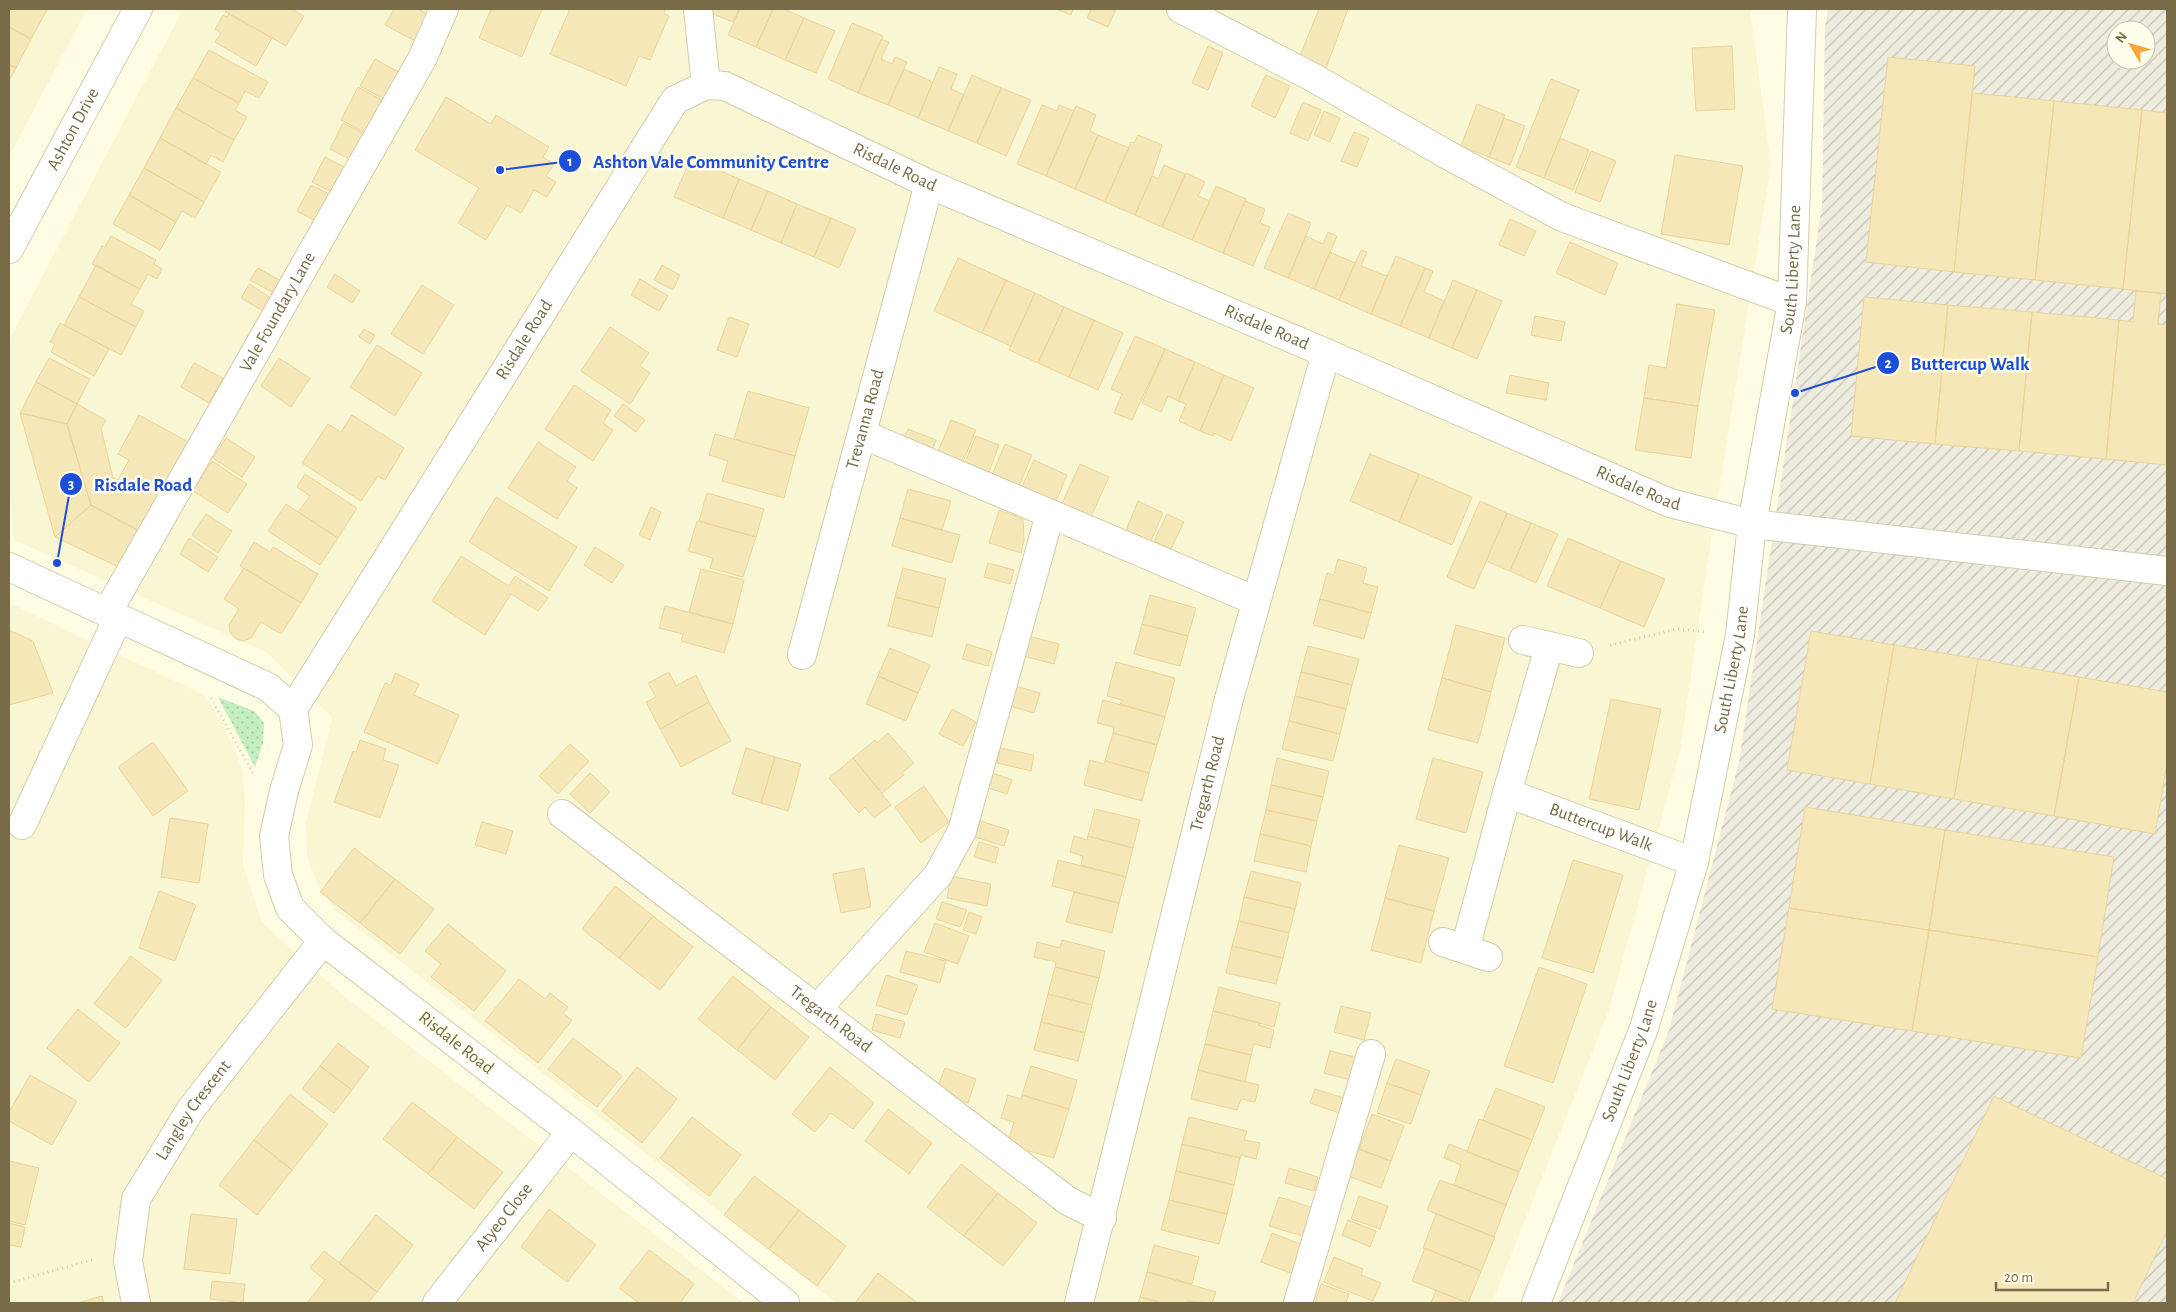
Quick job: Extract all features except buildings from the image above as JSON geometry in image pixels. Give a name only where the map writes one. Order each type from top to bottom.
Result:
[{"type":"street","name":"Ashton Drive","points":[[9,249],[138,9]]},
{"type":"street","name":"Vale Foundary Lane","points":[[22,825],[112,616],[422,59],[444,9]]},
{"type":"street","points":[[698,9],[706,85]]},
{"type":"street","points":[[1181,9],[1314,78],[1446,154],[1562,216],[1792,302]]},
{"type":"street","name":"South Liberty Lane","points":[[1536,1303],[1644,1028],[1694,862],[1740,635],[1752,524],[1792,302],[1802,9]]},
{"type":"street","name":"Risdale Road","points":[[785,1303],[571,1132],[323,941],[290,908],[278,875],[274,836],[281,802],[298,745],[293,709],[675,100],[706,85],[725,86],[929,184],[1326,353],[1670,503],[1752,524],[2167,571]]},
{"type":"street","name":"Trevanna Road","points":[[802,656],[929,184]]},
{"type":"street","name":"Tregarth Road","points":[[1079,1303],[1102,1218],[1229,699],[1326,353]]},
{"type":"street","points":[[862,434],[1256,601]]},
{"type":"street","points":[[817,1009],[938,875],[962,831],[1050,514]]},
{"type":"street","points":[[9,567],[268,687],[293,709]]},
{"type":"street","points":[[1523,640],[1579,653]]},
{"type":"street","points":[[1465,949],[1506,793],[1549,646]]},
{"type":"street","name":"Buttercup Walk","points":[[1506,793],[1694,862]]},
{"type":"street","name":"Tregarth Road","points":[[562,814],[1068,1201],[1102,1218]]},
{"type":"street","name":"Langley Crescent","points":[[136,1303],[128,1261],[136,1199],[191,1109],[323,941]]},
{"type":"street","points":[[1298,1303],[1371,1054]]},
{"type":"street","name":"Atyeo Close","points":[[443,1301],[571,1132]]},
{"type":"path","points":[[1579,653],[1677,629],[1740,635]]},
{"type":"path","points":[[200,657],[208,694],[253,774],[281,802]]},
{"type":"path","points":[[9,1283],[129,1249]]},
{"type":"shaded area","points":[[9,9],[87,9],[9,157]]},
{"type":"shaded area","points":[[183,9],[1750,9],[1771,165],[1707,566],[1680,751],[1609,1010],[1492,1303],[836,1303],[336,911],[319,888],[307,856],[306,822],[332,717],[268,653],[14,540],[9,488],[9,340]]},
{"type":"shaded area","points":[[1828,9],[2167,9],[2167,1303],[1558,1303],[1669,1030],[1739,762],[1822,205],[1825,28]]},
{"type":"shaded area","points":[[9,603],[203,694],[224,725],[243,771],[245,803],[243,865],[262,922],[339,992],[744,1303],[9,1303]]},
{"type":"green space","points":[[218,697],[254,711],[264,723],[263,743],[255,767]]},
{"type":"place","name":"Ashton Vale Community Centre","points":[[500,170]]},
{"type":"place","name":"Buttercup Walk","points":[[1795,393]]},
{"type":"place","name":"Risdale Road","points":[[57,563]]}]
